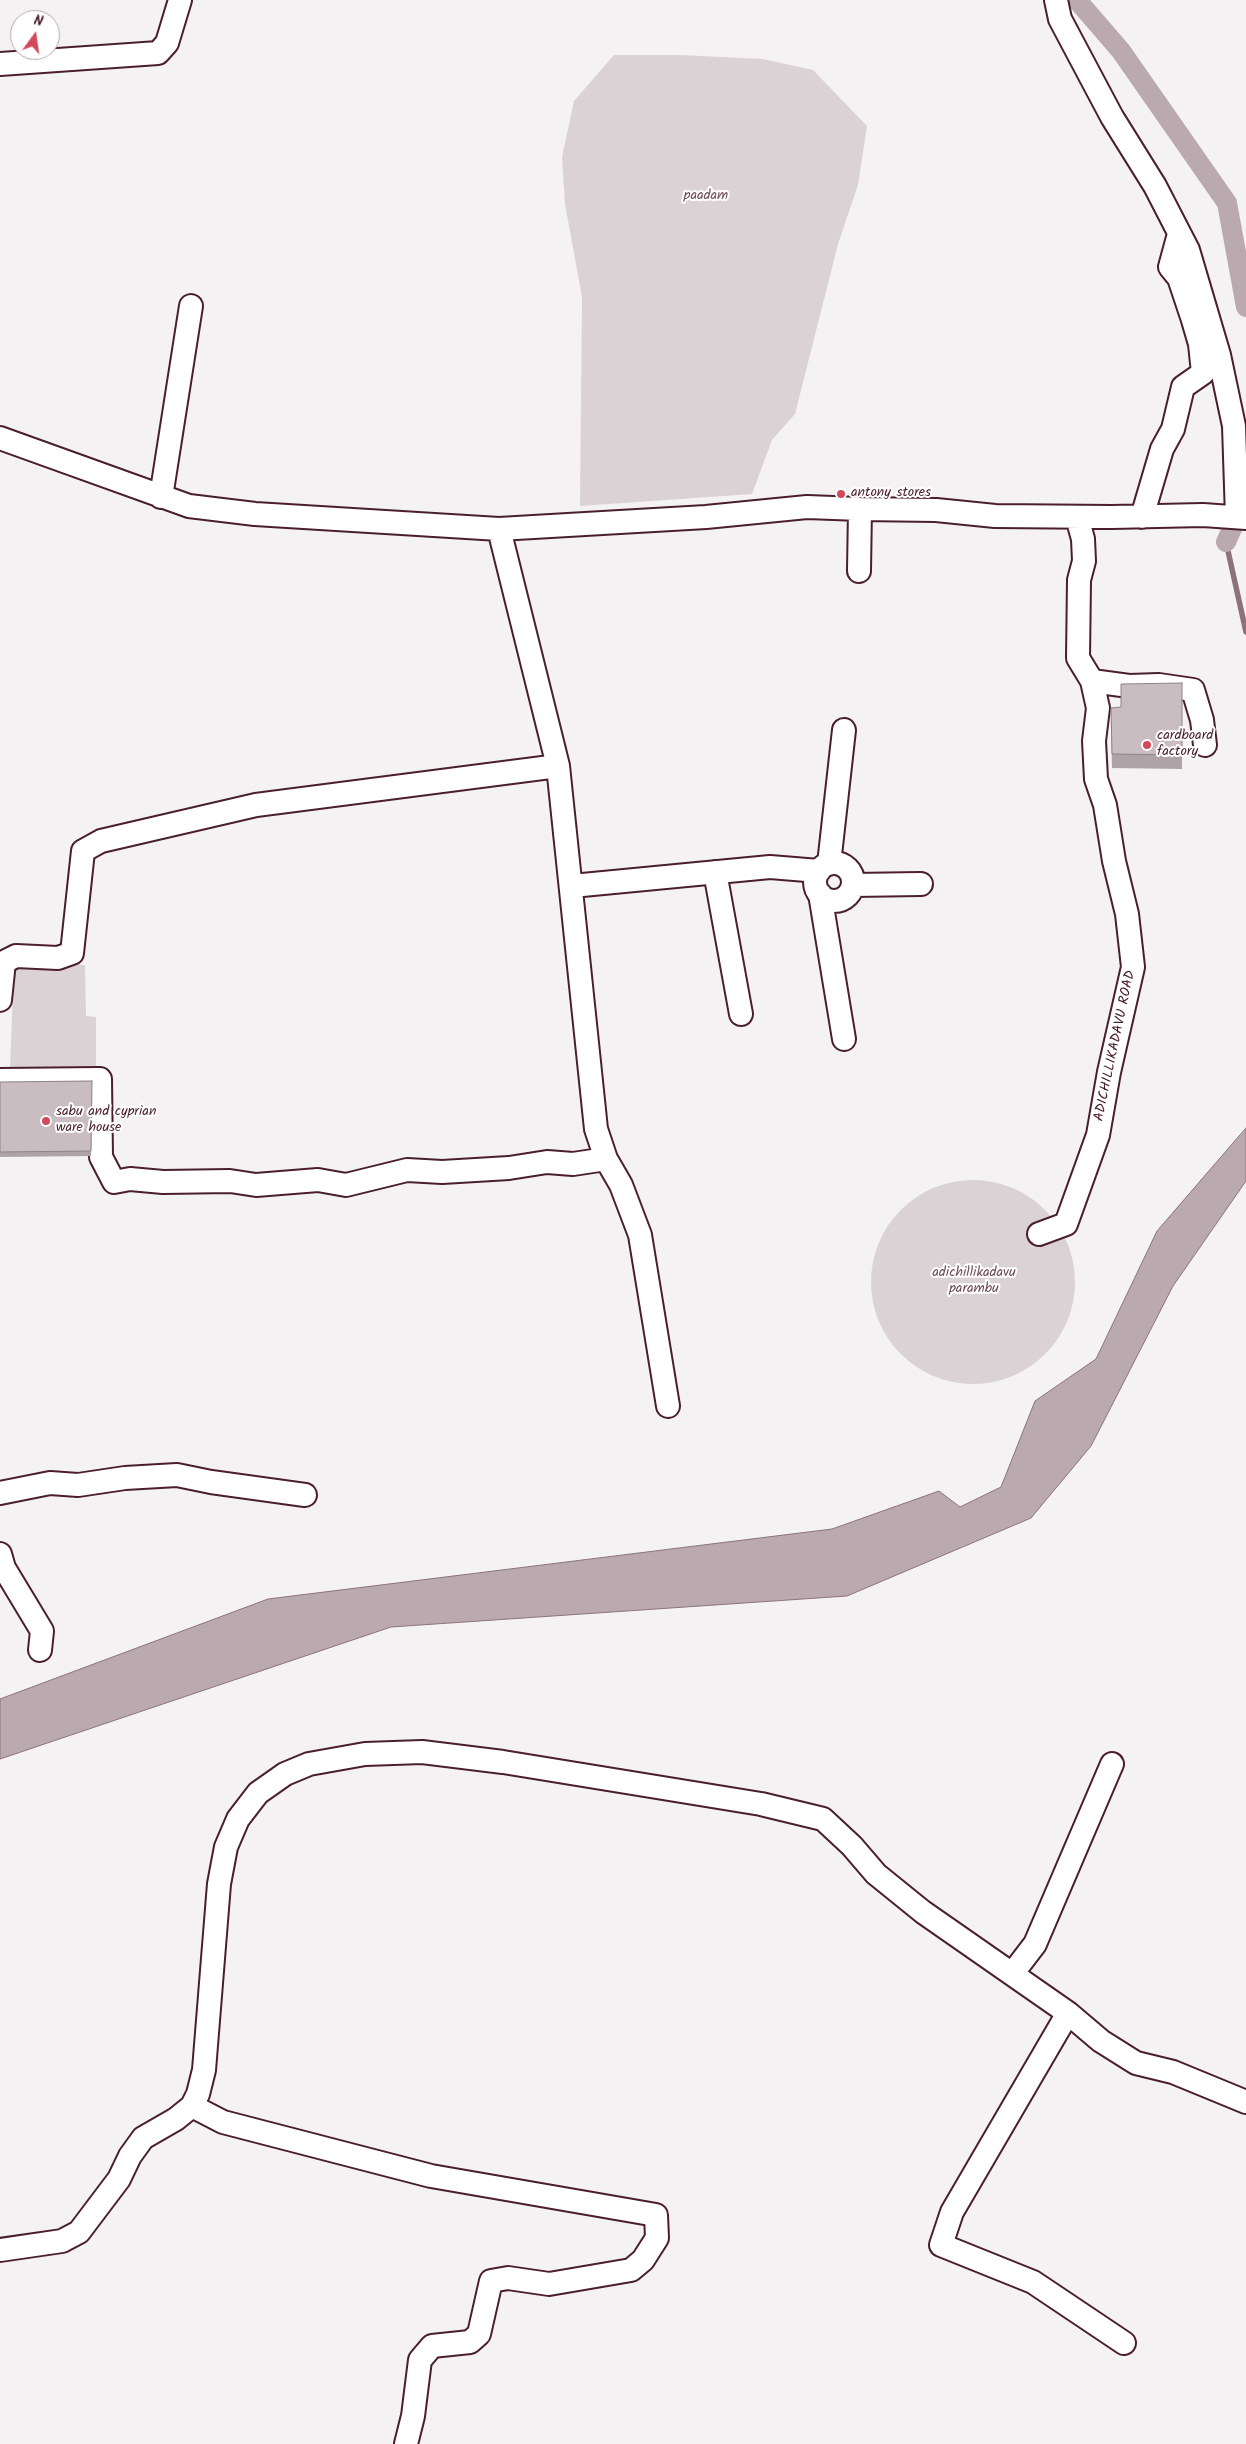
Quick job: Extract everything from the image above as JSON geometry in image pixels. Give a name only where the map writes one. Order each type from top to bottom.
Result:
[{"type":"street","points":[[0,64],[158,53],[167,43],[180,0]]},
{"type":"street","points":[[0,438],[189,506],[255,514],[498,529],[706,517],[807,507],[936,510],[995,516],[1203,515],[1242,518],[1234,426],[1219,355],[1188,250],[1155,186],[1112,117],[1060,19],[1056,0]]},
{"type":"street","points":[[1142,516],[1162,449],[1173,430],[1183,387],[1203,373],[1200,344],[1193,320],[1179,278],[1170,267],[1179,234]]},
{"type":"street","points":[[162,497],[191,306]]},
{"type":"street","points":[[859,571],[860,509]]},
{"type":"street","name":"ADICHILLIKADAVU ROAD","points":[[1039,1234],[1066,1224],[1098,1135],[1109,1072],[1133,967],[1127,914],[1114,861],[1106,805],[1096,779],[1094,742],[1098,708],[1092,682],[1078,658],[1079,580],[1084,561],[1083,539],[1077,517]]},
{"type":"street","points":[[498,529],[558,766],[596,1129],[606,1158],[621,1185],[640,1235],[668,1406]]},
{"type":"street","points":[[1092,682],[1129,686],[1159,685],[1193,690],[1202,720],[1204,745]]},
{"type":"street","points":[[844,730],[824,868],[815,883],[820,894],[844,1039]]},
{"type":"street","points":[[0,1000],[4,962],[16,956],[58,958],[72,953],[83,851],[101,840],[256,805],[558,766]]},
{"type":"street","points":[[572,886],[770,867],[824,868],[835,864],[846,868],[851,873],[853,885],[847,896],[836,901],[830,901],[820,894]]},
{"type":"street","points":[[715,872],[741,1014]]},
{"type":"street","points":[[853,885],[921,884]]},
{"type":"street","points":[[0,1080],[100,1079],[101,1157],[114,1182],[130,1179],[198,1183],[230,1181],[256,1185],[318,1180],[346,1185],[407,1170],[442,1172],[509,1168],[547,1162],[573,1164],[606,1158]]},
{"type":"street","points":[[0,1493],[50,1483],[78,1485],[125,1478],[178,1475],[211,1482],[305,1495]]},
{"type":"street","points":[[0,1554],[4,1568],[42,1631],[40,1650]]},
{"type":"street","points":[[0,2250],[62,2241],[79,2232],[119,2179],[130,2156],[143,2138],[176,2119],[192,2106],[198,2094],[204,2070],[219,1884],[226,1847],[238,1819],[258,1793],[285,1774],[309,1764],[365,1754],[422,1752],[503,1762],[761,1804],[823,1819],[852,1846],[876,1874],[923,1912],[1068,2013],[1101,2042],[1136,2063],[1173,2072],[1246,2102]]},
{"type":"street","points":[[1012,1974],[1035,1944],[1112,1764]]},
{"type":"street","points":[[1068,2013],[952,2212],[941,2244],[1033,2282],[1124,2343]]},
{"type":"street","points":[[192,2106],[223,2122],[431,2176],[656,2215],[657,2238],[643,2260],[631,2270],[549,2284],[508,2278],[491,2281],[479,2334],[470,2342],[432,2346],[420,2360],[413,2416],[406,2444]]},
{"type":"green space","name":"paadam","points":[[614,55],[680,55],[763,59],[813,70],[867,126],[858,185],[838,244],[795,414],[772,440],[752,494],[580,506],[582,297],[565,204],[562,157],[574,101]]},
{"type":"green space","points":[[14,965],[85,965],[86,1016],[96,1017],[96,1068],[10,1069]]},
{"type":"green space","name":"adichillikadavu parambu","points":[[963,1180],[983,1180],[1003,1184],[1021,1192],[1038,1203],[1052,1217],[1063,1234],[1071,1252],[1075,1282],[1071,1312],[1063,1330],[1052,1347],[1038,1361],[1021,1372],[1003,1380],[983,1384],[963,1384],[943,1380],[925,1372],[908,1361],[894,1347],[883,1330],[875,1312],[871,1292],[871,1272],[875,1252],[883,1234],[894,1217],[908,1203],[925,1192],[943,1184]]},
{"type":"shaded area","points":[[1246,1128],[1246,1181],[1173,1286],[1091,1446],[1031,1518],[847,1596],[391,1627],[0,1759],[0,1699],[268,1599],[832,1529],[939,1491],[960,1507],[1001,1487],[1035,1401],[1096,1359],[1157,1231]]},
{"type":"building","name":"cardboard factory","points":[[1182,683],[1182,755],[1112,754],[1111,708],[1121,707],[1121,684]]},
{"type":"building","name":"sabu and cyprian ware house","points":[[92,1081],[91,1151],[0,1152],[0,1082]]},
{"type":"waterway","points":[[1077,0],[1121,51],[1227,203],[1246,307]]},
{"type":"waterway","points":[[1226,542],[1243,504]]},
{"type":"waterway","points":[[1226,542],[1246,632]]},
{"type":"place","name":"antony stores","points":[[841,494]]},
{"type":"place","name":"cardboard factory","points":[[1147,745]]},
{"type":"place","name":"sabu and cyprian ware house","points":[[46,1121]]}]
